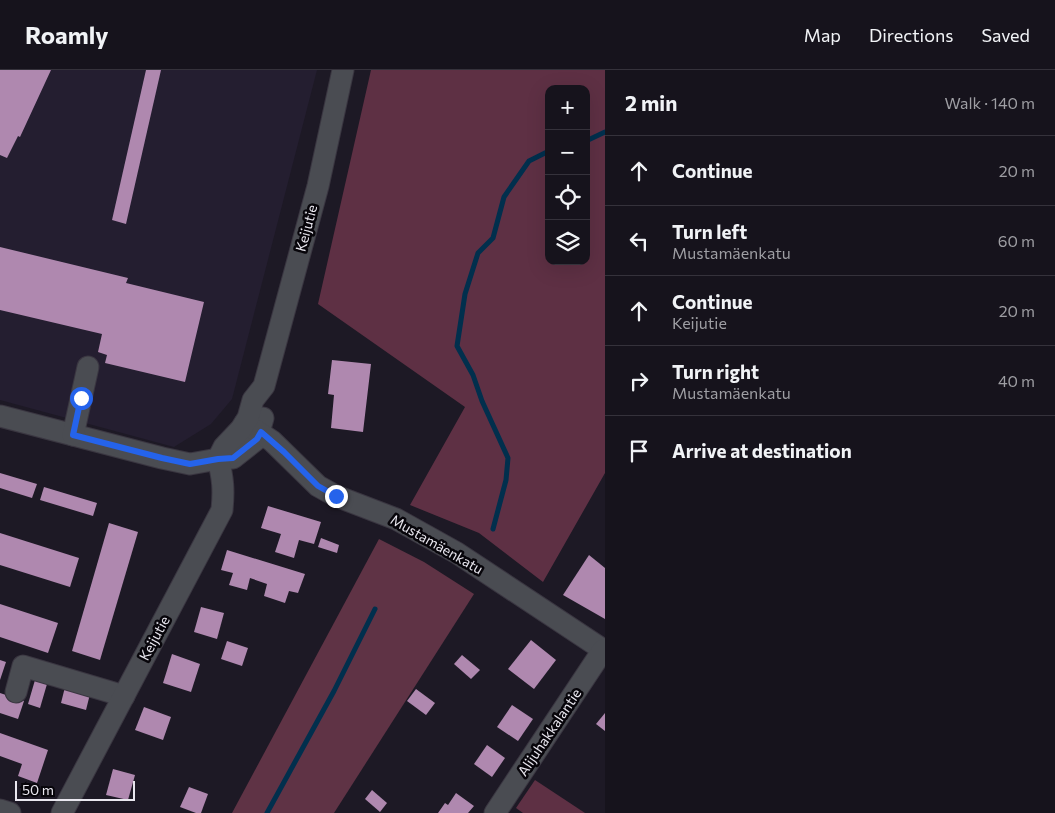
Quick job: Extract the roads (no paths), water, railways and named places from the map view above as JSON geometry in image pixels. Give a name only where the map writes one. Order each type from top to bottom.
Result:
[{"type":"street","name":"Keijutie","points":[[253,428],[266,403],[264,386],[318,186],[343,70]]},
{"type":"street","points":[[73,435],[88,367]]},
{"type":"street","points":[[0,416],[190,464],[218,459],[224,447],[241,429],[253,428]]},
{"type":"street","name":"Mustamäenkatu","points":[[253,428],[284,452],[318,486],[336,496],[396,519],[457,553],[604,651]]},
{"type":"street","name":"Keijutie","points":[[62,813],[222,510],[224,490],[218,459]]},
{"type":"street","name":"Alijuhakkalantie","points":[[495,813],[604,651]]},
{"type":"street","points":[[16,692],[23,666],[124,696]]},
{"type":"street","points":[[0,810],[10,813]]},
{"type":"waterway","points":[[590,139],[605,132]]},
{"type":"waterway","points":[[493,529],[506,480],[508,458],[482,401],[473,375],[457,346],[465,294],[478,253],[493,238],[504,197],[529,161],[545,153]]},
{"type":"waterway","points":[[267,813],[334,691],[375,609]]}]
